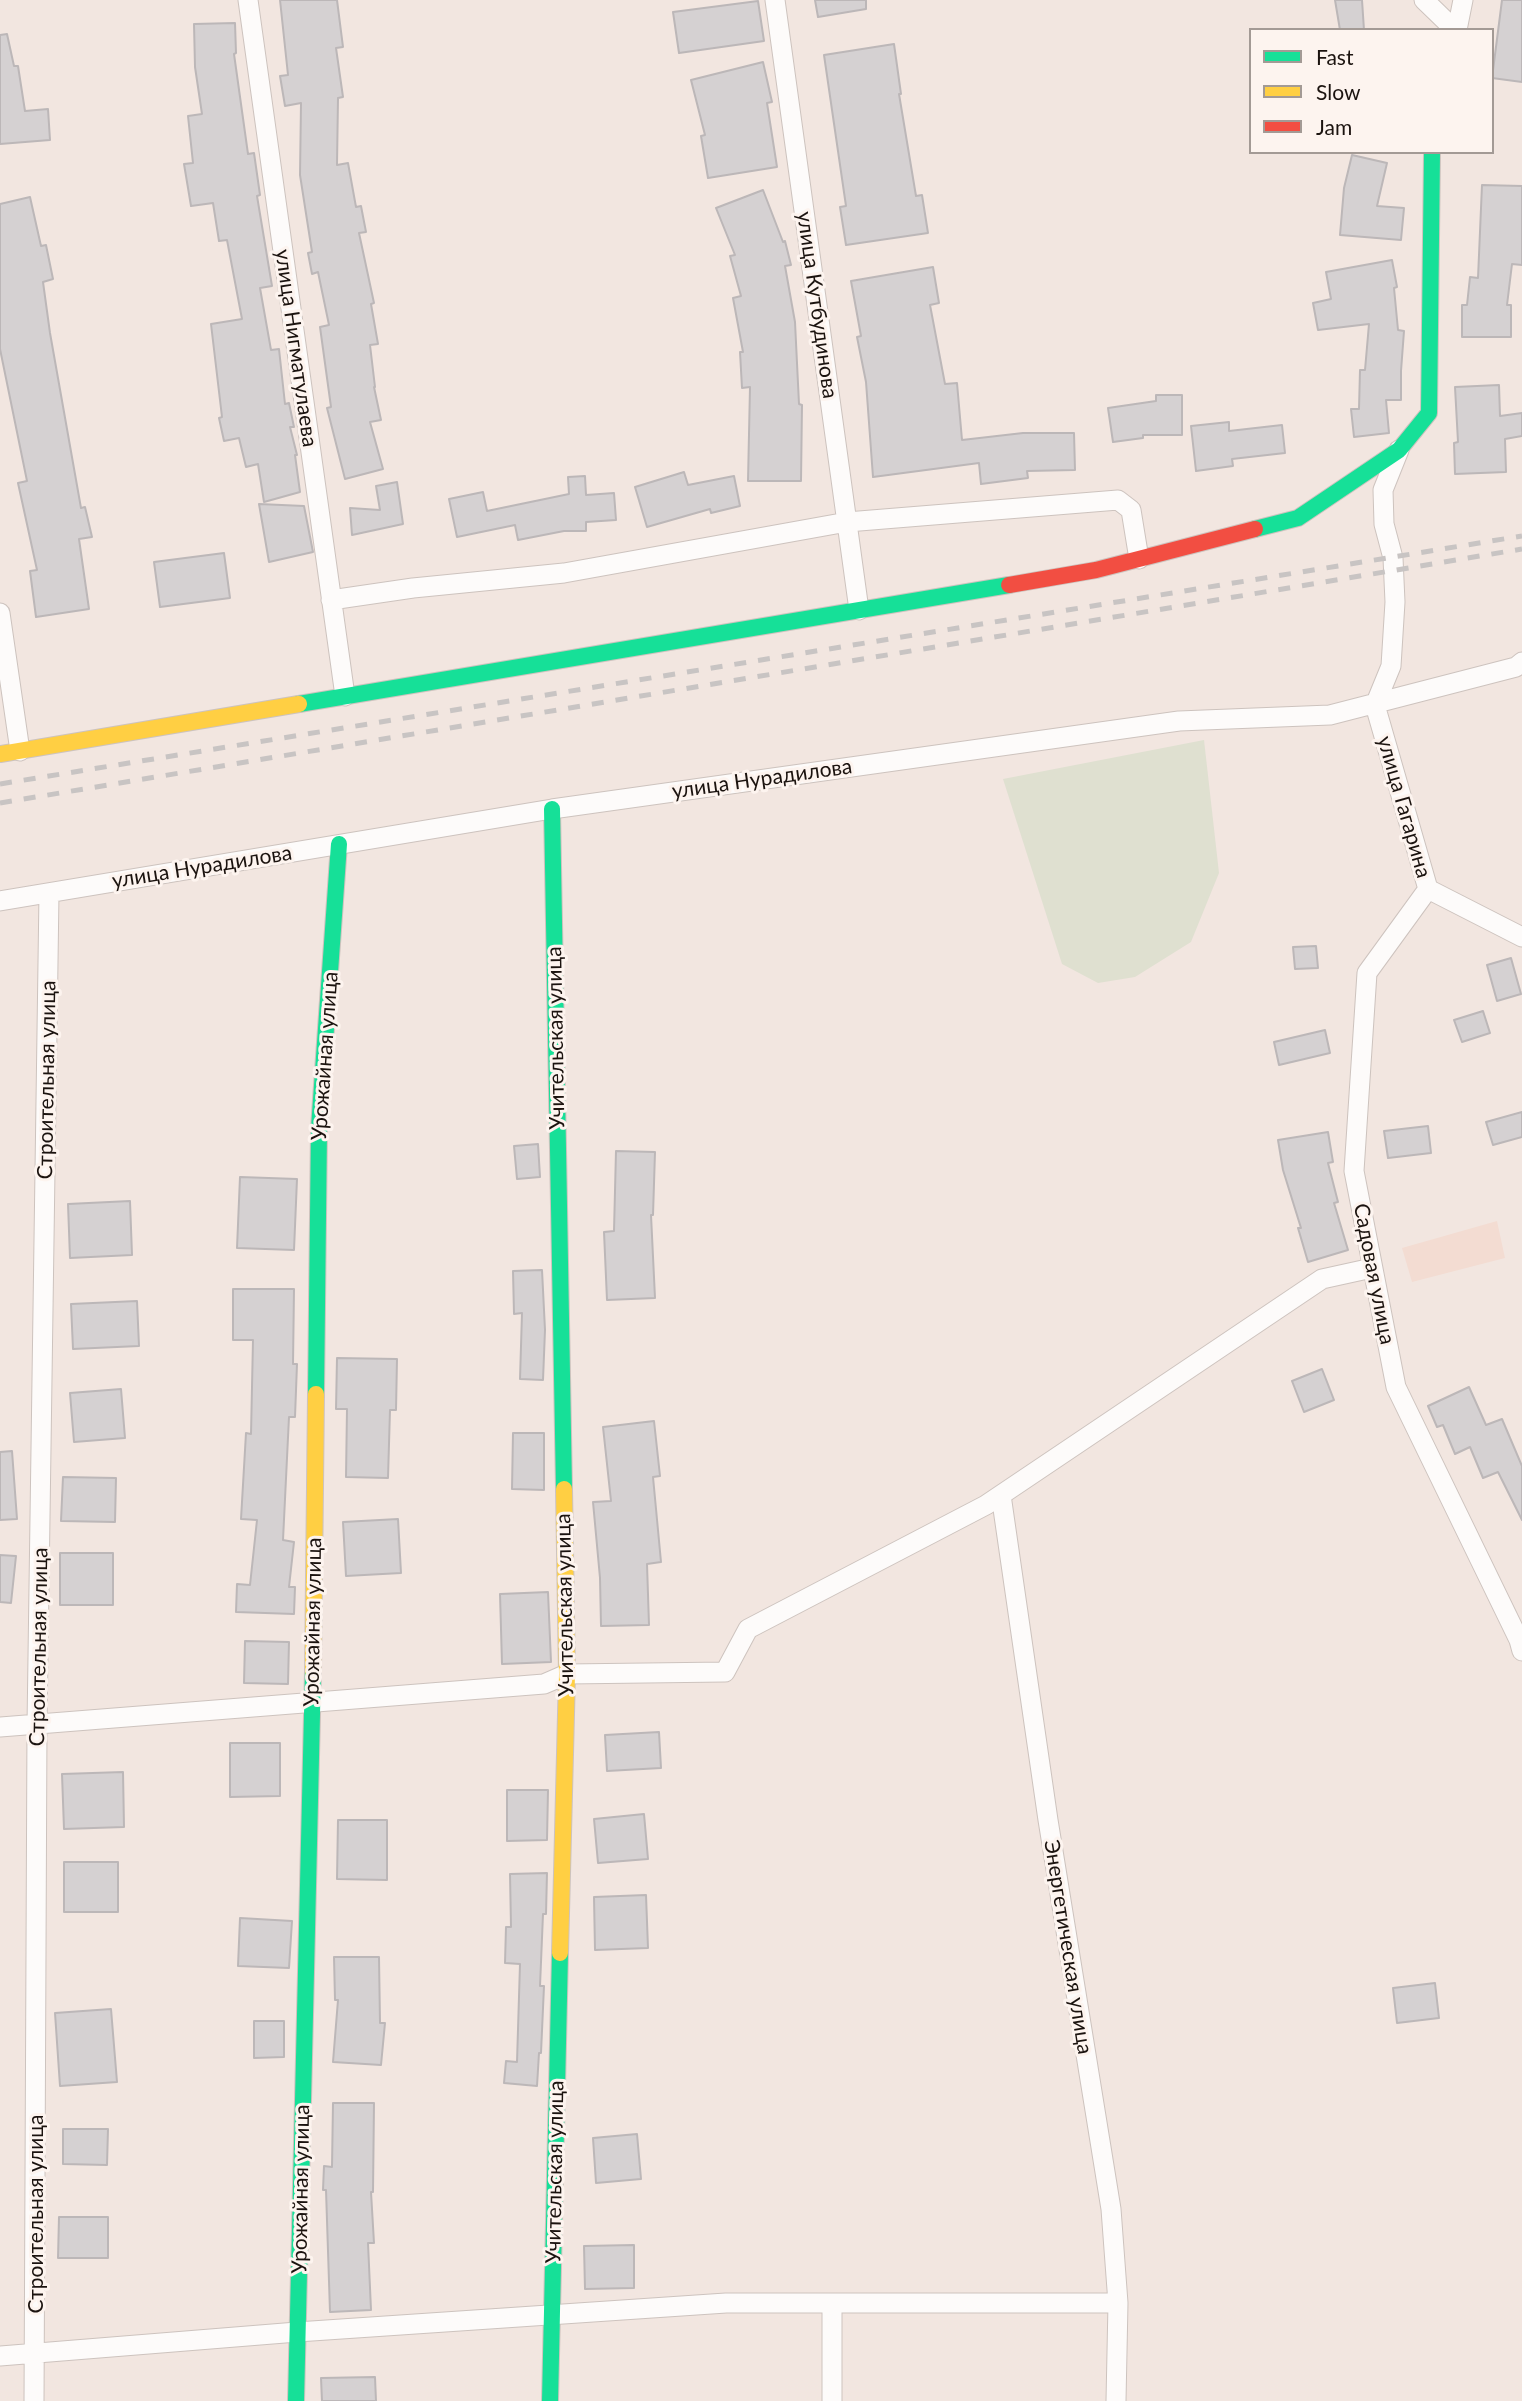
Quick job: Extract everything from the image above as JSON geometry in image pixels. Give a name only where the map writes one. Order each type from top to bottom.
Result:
[{"type":"street","name":"улица Нигматулаева","points":[[248,0],[345,696]]},
{"type":"street","name":"улица Кутбудинова","points":[[775,0],[859,610]]},
{"type":"street","points":[[1424,0],[1454,28]]},
{"type":"street","points":[[1456,28],[1463,0]]},
{"type":"street","points":[[0,754],[1096,570],[1298,518],[1399,450],[1429,413],[1432,154]]},
{"type":"street","points":[[1375,705],[1391,666],[1395,602],[1394,558],[1384,524],[1383,490],[1399,450]]},
{"type":"street","points":[[331,600],[413,588],[564,573],[847,522],[1118,500],[1131,510],[1139,559]]},
{"type":"street","points":[[0,613],[20,751]]},
{"type":"street","name":"улица Нурадилова","points":[[0,901],[552,809],[1179,720],[1330,715],[1516,667],[1522,662]]},
{"type":"street","name":"улица Гагарина","points":[[1375,705],[1428,889],[1522,937]]},
{"type":"street","name":"Учительская улица","points":[[550,2401],[567,1674],[552,809]]},
{"type":"street","name":"Урожайная улица","points":[[296,2401],[313,1702],[319,1128],[339,844]]},
{"type":"street","name":"Садовая улица","points":[[1428,889],[1367,973],[1354,1171],[1396,1387],[1522,1651]]},
{"type":"street","name":"Строительная улица","points":[[34,2401],[37,1725],[50,893]]},
{"type":"street","points":[[0,1727],[544,1684],[567,1674],[725,1672],[748,1629],[986,1505],[1322,1279],[1372,1268]]},
{"type":"street","name":"Энергетическая улица","points":[[1001,1495],[1048,1820],[1111,2209],[1118,2303],[1116,2401]]},
{"type":"street","points":[[0,2356],[297,2332],[726,2303],[1118,2303]]},
{"type":"street","points":[[832,2303],[832,2401]]},
{"type":"shaded area","points":[[1497,1221],[1505,1258],[1412,1282],[1402,1248]]},
{"type":"green space","points":[[1204,740],[1219,873],[1191,942],[1135,977],[1098,983],[1062,964],[1003,779]]},
{"type":"building","points":[[280,0],[337,0],[343,47],[336,48],[343,97],[338,98],[337,165],[348,163],[356,207],[361,206],[366,232],[359,233],[374,303],[371,304],[378,344],[370,345],[374,387],[381,420],[370,422],[383,469],[345,479],[327,408],[331,407],[320,327],[329,325],[318,272],[312,274],[308,253],[312,252],[300,175],[301,103],[285,106],[280,76],[288,75]]},
{"type":"building","points":[[815,0],[866,0],[866,9],[818,17]]},
{"type":"building","points":[[1335,0],[1362,0],[1364,28],[1340,28]]},
{"type":"building","points":[[1502,0],[1522,0],[1522,82],[1494,78]]},
{"type":"building","points":[[758,1],[764,41],[679,53],[673,12]]},
{"type":"building","points":[[235,23],[234,54],[248,154],[254,153],[260,195],[257,196],[272,286],[260,288],[271,350],[279,349],[285,404],[289,403],[294,427],[290,427],[297,455],[300,492],[264,502],[258,464],[246,467],[239,438],[224,441],[219,418],[222,417],[211,324],[242,319],[227,240],[219,241],[213,203],[191,206],[184,164],[193,163],[188,116],[202,114],[195,67],[194,24]]},
{"type":"building","points":[[7,34],[14,66],[18,66],[25,111],[48,109],[50,140],[0,144],[0,35]]},
{"type":"building","points":[[894,44],[899,94],[916,196],[922,195],[928,233],[846,245],[840,207],[846,206],[824,55]]},
{"type":"building","points":[[763,62],[772,102],[767,103],[777,167],[708,178],[701,136],[705,135],[691,80]]},
{"type":"building","points":[[1352,155],[1387,163],[1377,206],[1404,208],[1401,240],[1340,235],[1344,188]]},
{"type":"building","points":[[1482,185],[1522,186],[1522,265],[1512,264],[1507,305],[1511,305],[1511,337],[1462,337],[1462,305],[1467,305],[1470,277],[1478,278]]},
{"type":"building","points":[[763,190],[783,242],[785,241],[791,265],[785,266],[795,322],[799,404],[802,405],[801,481],[748,481],[750,387],[742,388],[740,352],[743,352],[733,298],[741,296],[730,256],[735,255],[716,208]]},
{"type":"building","points":[[30,197],[41,246],[46,245],[53,279],[43,282],[50,333],[81,508],[85,507],[92,537],[79,539],[89,609],[36,617],[30,571],[37,570],[18,483],[27,481],[0,349],[0,204]]},
{"type":"building","points":[[1392,260],[1397,287],[1394,288],[1398,330],[1404,331],[1401,400],[1386,400],[1389,433],[1354,437],[1351,409],[1359,409],[1360,370],[1365,370],[1369,324],[1318,330],[1313,303],[1331,299],[1326,272]]},
{"type":"building","points":[[933,267],[939,303],[930,305],[945,384],[957,383],[962,440],[1023,433],[1074,433],[1075,470],[1027,471],[1028,478],[981,484],[979,463],[873,477],[866,382],[857,337],[861,336],[851,281]]},
{"type":"building","points":[[1499,385],[1500,416],[1522,413],[1522,436],[1505,439],[1506,472],[1455,474],[1454,443],[1458,442],[1455,387]]},
{"type":"building","points":[[1156,395],[1182,395],[1182,435],[1143,435],[1143,438],[1113,442],[1108,408],[1156,401]]},
{"type":"building","points":[[1229,422],[1229,431],[1282,425],[1285,453],[1232,459],[1233,466],[1196,471],[1191,426]]},
{"type":"building","points":[[684,472],[688,485],[734,476],[740,506],[711,513],[710,509],[647,527],[635,487]]},
{"type":"building","points":[[585,476],[586,495],[614,493],[616,520],[586,522],[586,531],[564,531],[518,540],[515,525],[457,537],[449,499],[483,492],[487,511],[569,494],[568,477]]},
{"type":"building","points":[[397,482],[403,524],[352,535],[350,508],[380,510],[376,486]]},
{"type":"building","points":[[259,504],[304,506],[313,552],[269,562]]},
{"type":"building","points":[[224,553],[230,598],[160,607],[154,562]]},
{"type":"building","points":[[1316,946],[1318,968],[1295,969],[1293,947]]},
{"type":"building","points":[[1511,958],[1521,994],[1497,1001],[1487,965]]},
{"type":"building","points":[[1483,1011],[1490,1033],[1462,1042],[1454,1020]]},
{"type":"building","points":[[1325,1030],[1330,1053],[1279,1065],[1274,1042]]},
{"type":"building","points":[[1522,1112],[1522,1137],[1493,1145],[1486,1122]]},
{"type":"building","points":[[1428,1126],[1431,1153],[1388,1158],[1384,1131]]},
{"type":"building","points":[[1328,1132],[1333,1162],[1328,1163],[1338,1202],[1334,1203],[1348,1250],[1308,1262],[1298,1228],[1301,1228],[1283,1170],[1278,1140]]},
{"type":"building","points":[[538,1144],[540,1177],[517,1179],[514,1146]]},
{"type":"building","points":[[616,1151],[655,1152],[651,1215],[655,1298],[607,1300],[604,1232],[614,1231]]},
{"type":"building","points":[[240,1177],[297,1179],[294,1250],[237,1248]]},
{"type":"building","points":[[130,1201],[132,1255],[70,1258],[68,1204]]},
{"type":"building","points":[[542,1270],[545,1330],[543,1380],[520,1379],[522,1313],[514,1314],[513,1271]]},
{"type":"building","points":[[233,1289],[294,1289],[293,1364],[297,1364],[295,1417],[289,1417],[283,1540],[294,1542],[289,1587],[295,1587],[294,1614],[236,1612],[237,1584],[250,1585],[257,1520],[241,1519],[246,1433],[251,1434],[253,1340],[233,1340]]},
{"type":"building","points":[[137,1301],[139,1346],[73,1349],[71,1304]]},
{"type":"building","points":[[337,1358],[397,1359],[396,1410],[390,1410],[388,1478],[346,1477],[347,1409],[336,1409]]},
{"type":"building","points":[[1322,1369],[1334,1400],[1304,1412],[1292,1381]]},
{"type":"building","points":[[1469,1387],[1486,1425],[1502,1419],[1522,1466],[1522,1520],[1498,1472],[1483,1478],[1470,1447],[1455,1454],[1443,1425],[1437,1427],[1428,1406]]},
{"type":"building","points":[[121,1389],[125,1438],[74,1442],[70,1393]]},
{"type":"building","points":[[654,1421],[660,1476],[653,1477],[661,1562],[647,1564],[649,1625],[601,1626],[593,1502],[611,1501],[603,1427]]},
{"type":"building","points":[[513,1433],[544,1433],[544,1490],[512,1489]]},
{"type":"building","points":[[12,1451],[17,1519],[0,1520],[0,1452]]},
{"type":"building","points":[[63,1477],[116,1478],[115,1522],[61,1521]]},
{"type":"building","points":[[398,1519],[401,1573],[346,1576],[343,1522]]},
{"type":"building","points":[[60,1553],[113,1553],[113,1605],[60,1605]]},
{"type":"building","points":[[0,1555],[16,1556],[11,1603],[0,1602]]},
{"type":"building","points":[[548,1592],[551,1662],[502,1664],[500,1594]]},
{"type":"building","points":[[245,1641],[289,1642],[288,1684],[244,1683]]},
{"type":"building","points":[[659,1732],[661,1768],[607,1771],[605,1735]]},
{"type":"building","points":[[230,1743],[280,1743],[280,1796],[230,1797]]},
{"type":"building","points":[[123,1772],[124,1827],[64,1829],[62,1774]]},
{"type":"building","points":[[507,1790],[548,1790],[547,1840],[507,1841]]},
{"type":"building","points":[[644,1814],[648,1859],[598,1863],[594,1819]]},
{"type":"building","points":[[338,1820],[387,1820],[387,1880],[337,1879]]},
{"type":"building","points":[[64,1862],[118,1862],[118,1912],[64,1912]]},
{"type":"building","points":[[547,1873],[540,1986],[544,1986],[541,2053],[537,2086],[504,2083],[506,2061],[517,2062],[520,1964],[505,1963],[506,1927],[511,1927],[510,1874]]},
{"type":"building","points":[[646,1895],[648,1948],[595,1950],[594,1897]]},
{"type":"building","points":[[240,1918],[292,1921],[289,1968],[238,1966]]},
{"type":"building","points":[[334,1957],[379,1957],[380,2023],[385,2023],[381,2065],[333,2062],[338,2000],[335,2000]]},
{"type":"building","points":[[1435,1983],[1439,2018],[1397,2023],[1393,1988]]},
{"type":"building","points":[[111,2009],[117,2082],[60,2086],[55,2013]]},
{"type":"building","points":[[254,2021],[284,2021],[284,2057],[254,2058]]},
{"type":"building","points":[[333,2103],[374,2103],[371,2192],[374,2243],[368,2243],[371,2310],[330,2312],[326,2190],[323,2190],[324,2166],[332,2167]]},
{"type":"building","points":[[63,2129],[108,2129],[107,2165],[63,2164]]},
{"type":"building","points":[[637,2134],[641,2179],[596,2183],[593,2138]]},
{"type":"building","points":[[59,2217],[108,2217],[108,2258],[58,2258]]},
{"type":"building","points":[[634,2245],[634,2288],[585,2289],[584,2246]]},
{"type":"building","points":[[375,2377],[376,2401],[322,2401],[321,2378]]},
{"type":"railway","points":[[0,784],[1522,536]]},
{"type":"railway","points":[[0,803],[1522,549]]},
{"type":"traffic: fast","points":[[1255,529],[1298,518],[1399,450],[1429,413],[1432,154]]},
{"type":"traffic: fast","points":[[299,704],[1009,585]]},
{"type":"traffic: fast","points":[[552,809],[564,1489]]},
{"type":"traffic: fast","points":[[316,1394],[319,1128],[339,844]]},
{"type":"traffic: fast","points":[[296,2401],[313,1671]]},
{"type":"traffic: fast","points":[[550,2401],[560,1953]]},
{"type":"traffic: slow","points":[[0,754],[299,704]]},
{"type":"traffic: slow","points":[[313,1671],[316,1394]]},
{"type":"traffic: slow","points":[[560,1953],[567,1674],[564,1489]]},
{"type":"traffic: jam","points":[[1009,585],[1096,570],[1255,529]]}]
